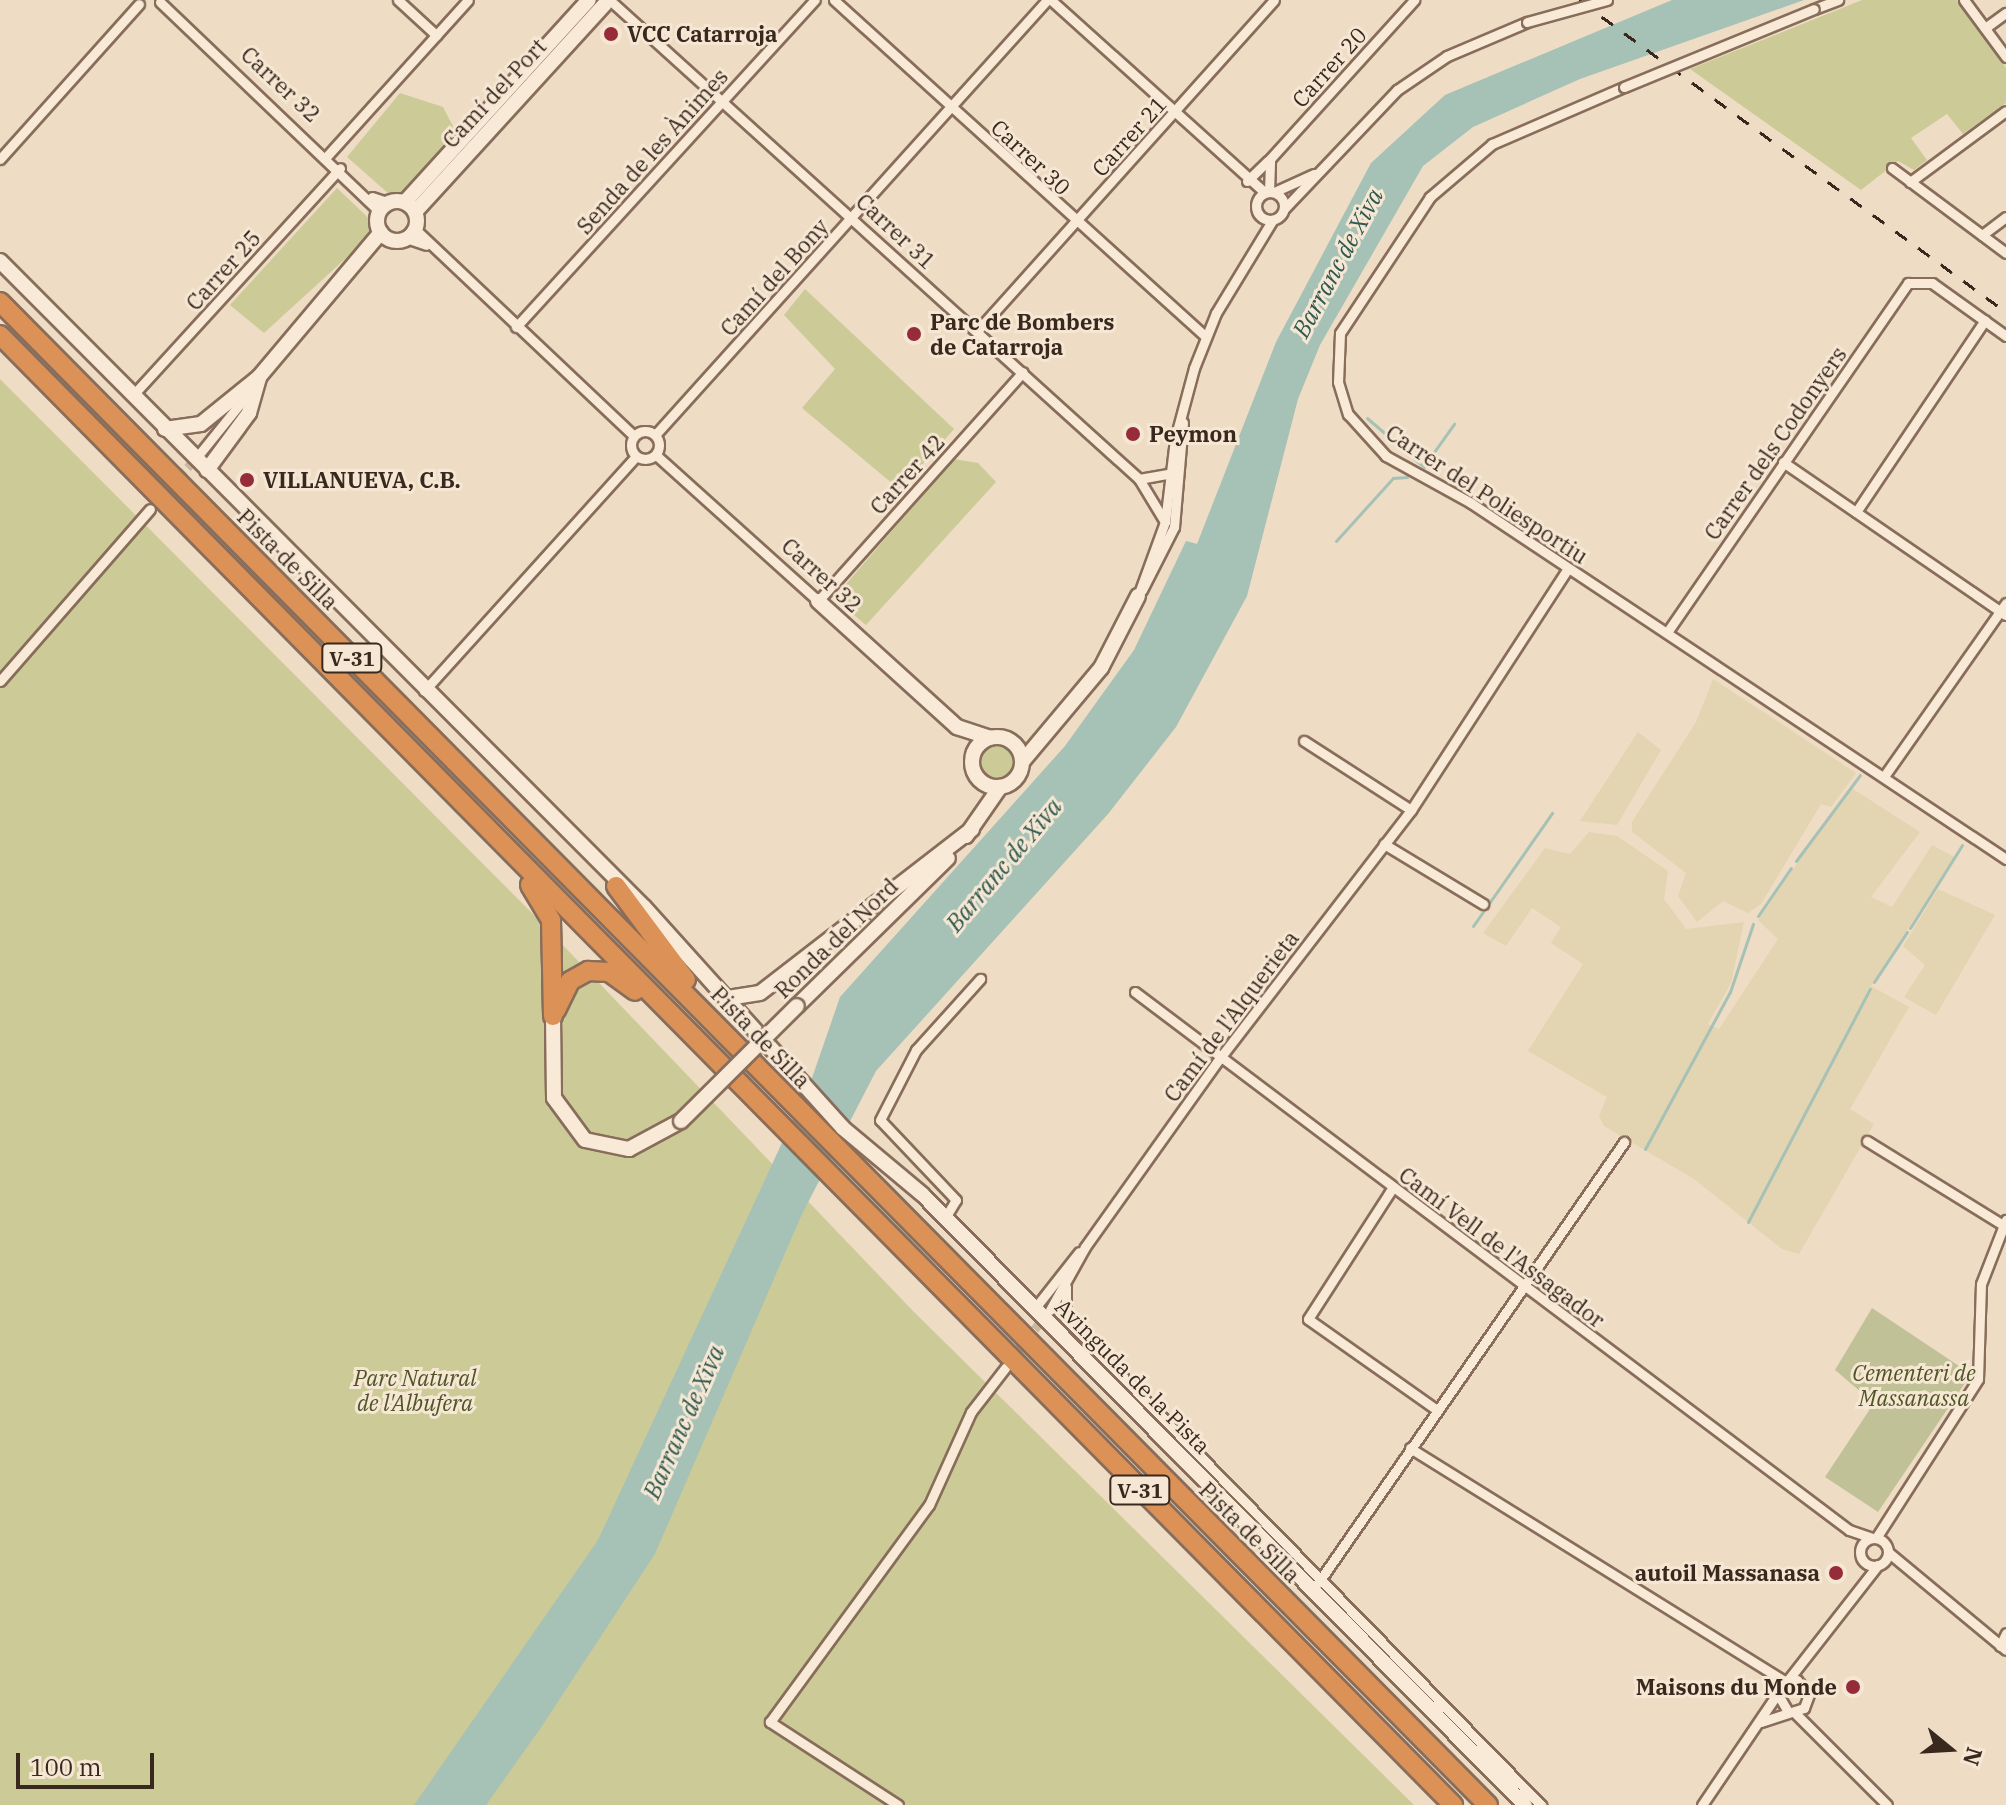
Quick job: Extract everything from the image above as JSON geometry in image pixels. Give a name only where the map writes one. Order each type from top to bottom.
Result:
[{"type":"highway","name":"Pista de Silla","points":[[0,302],[1488,1805]]},
{"type":"highway","name":"V-31","points":[[0,335],[1453,1805]]},
{"type":"highway","points":[[492,835],[551,920],[553,1016]]},
{"type":"highway","points":[[616,886],[706,1012]]},
{"type":"highway","points":[[553,1016],[570,981],[609,972],[699,1044]]},
{"type":"street","points":[[398,0],[436,35]]},
{"type":"street","points":[[327,156],[468,0]]},
{"type":"street","name":"Senda de les Ànimes","points":[[516,327],[815,0]]},
{"type":"street","name":"Carrer 30","points":[[834,0],[1075,222],[1206,337]]},
{"type":"street","points":[[1049,0],[1249,183],[1269,192],[1284,209]]},
{"type":"street","name":"Camí del Bony","points":[[655,435],[1049,0]]},
{"type":"street","name":"Carrer 21","points":[[978,330],[1274,0]]},
{"type":"street","name":"Carrer 20","points":[[1249,183],[1414,0]]},
{"type":"street","points":[[1138,596],[1165,522],[1183,413],[1206,337],[1259,236],[1397,90],[1447,56],[1527,22],[1607,0]]},
{"type":"street","name":"Carrer del Poliesportiu","points":[[1838,0],[1492,144],[1446,179],[1364,287],[1337,348],[1342,398],[1374,445],[1668,631],[2006,859]]},
{"type":"street","points":[[1964,0],[2006,57]]},
{"type":"street","points":[[0,159],[137,2],[160,1]]},
{"type":"street","name":"Carrer 32","points":[[160,1],[384,207]]},
{"type":"street","name":"Carrer 31","points":[[610,2],[725,98],[1139,479],[1165,522]]},
{"type":"street","name":"Camí del Port","points":[[410,207],[610,2]]},
{"type":"street","points":[[1985,28],[2006,13]]},
{"type":"street","points":[[1910,182],[2006,111]]},
{"type":"street","points":[[1269,192],[1270,159]]},
{"type":"street","name":"Carrer 25","points":[[133,395],[340,168]]},
{"type":"street","points":[[1892,168],[2006,253]]},
{"type":"street","points":[[1256,202],[1269,192],[1320,170]]},
{"type":"street","points":[[1249,183],[1260,217],[1259,236]]},
{"type":"street","points":[[386,236],[384,207],[410,207],[411,234]]},
{"type":"street","points":[[1260,217],[1272,221]]},
{"type":"street","points":[[1982,235],[2006,217]]},
{"type":"street","points":[[201,452],[259,377],[374,246],[386,236],[411,234],[634,436],[636,456]]},
{"type":"street","name":"Avinguda de la Pista","points":[[0,261],[728,998],[843,1128],[1042,1309],[1087,1360],[1152,1418],[1316,1585],[1541,1805]]},
{"type":"street","name":"Carrer dels Codonyers","points":[[1668,631],[1783,462],[1916,280],[1985,320]]},
{"type":"street","points":[[1856,512],[1985,320],[2006,336]]},
{"type":"street","name":"Carrer 42","points":[[818,601],[1023,372]]},
{"type":"street","points":[[165,429],[201,424],[259,377]]},
{"type":"street","points":[[207,470],[249,413],[259,377]]},
{"type":"street","points":[[1059,726],[1014,743],[990,738],[974,755],[979,779],[1000,787],[1018,776],[1022,762],[1059,726],[1138,596],[1174,527],[1183,413]]},
{"type":"street","points":[[424,691],[636,456],[656,455],[655,435],[634,436]]},
{"type":"street","name":"Carrer 32","points":[[656,455],[957,727],[974,755]]},
{"type":"street","points":[[1783,462],[2004,610],[1885,775]]},
{"type":"street","points":[[1139,479],[1173,473]]},
{"type":"street","points":[[0,681],[150,509]]},
{"type":"street","name":"Camí de l'Alquerieta","points":[[1042,1309],[1220,1058],[1411,810],[1568,568]]},
{"type":"street","name":"Carrer 32","points":[[957,727],[990,738]]},
{"type":"street","points":[[1304,741],[1411,810]]},
{"type":"street","points":[[1014,743],[1022,762]]},
{"type":"street","name":"Ronda del Nord","points":[[979,779],[980,814]]},
{"type":"street","name":"Ronda del Nord","points":[[553,1016],[554,1098],[585,1140],[629,1149],[681,1121],[972,829],[1000,787]]},
{"type":"street","points":[[728,998],[760,993],[972,829]]},
{"type":"street","points":[[1384,844],[1483,904]]},
{"type":"street","points":[[945,1218],[956,1200],[880,1120],[916,1050],[980,979]]},
{"type":"street","name":"Camí Vell de l'Assagador","points":[[1135,992],[1849,1530],[1874,1538],[1888,1549]]},
{"type":"street","points":[[1859,1584],[1861,1554],[1898,1514],[1978,1379],[1981,1284],[2005,1224],[1867,1141]]},
{"type":"street","points":[[1316,1585],[1624,1142]]},
{"type":"street","points":[[1393,1187],[1308,1319],[1437,1410]]},
{"type":"street","name":"Camí de l'Alquerieta","points":[[1042,1309],[1068,1276],[1085,1247]]},
{"type":"street","name":"Avinguda de la Pista","points":[[1068,1276],[1066,1319],[1152,1418]]},
{"type":"street","points":[[1087,1360],[1110,1367]]},
{"type":"street","points":[[898,1805],[770,1722],[929,1505],[971,1412],[1005,1368]]},
{"type":"street","points":[[1152,1418],[1177,1444]]},
{"type":"street","points":[[1410,1448],[1761,1672],[1804,1684]]},
{"type":"street","points":[[1702,1805],[1761,1722],[1776,1694],[1807,1657],[1859,1584],[1879,1565],[1888,1549],[1898,1514]]},
{"type":"street","name":"Camí Vell de l'Assagador","points":[[1849,1530],[1861,1554]]},
{"type":"street","points":[[1888,1549],[1908,1575],[2003,1648],[2006,1633]]},
{"type":"street","points":[[1861,1554],[1879,1565],[1908,1575]]},
{"type":"street","name":"Avinguda de la Pista","points":[[1316,1585],[1525,1805]]},
{"type":"street","points":[[1807,1657],[1804,1684],[1813,1727]]},
{"type":"street","points":[[1761,1672],[1791,1713],[1813,1727],[1887,1805]]},
{"type":"street","points":[[1761,1722],[1807,1705]]},
{"type":"shaded area","points":[[1713,679],[1856,773],[1831,807],[1821,804],[1761,904],[1748,913],[1723,901],[1697,922],[1678,896],[1686,873],[1632,832],[1632,822],[1696,722]]},
{"type":"shaded area","points":[[1638,732],[1661,750],[1617,825],[1580,821]]},
{"type":"shaded area","points":[[1850,787],[1920,832],[1871,897],[1892,907],[1932,845],[1954,857],[1871,986],[1909,1007],[1850,1109],[1874,1124],[1799,1254],[1782,1249],[1694,1179],[1604,1126],[1599,1116],[1607,1097],[1528,1051],[1583,964],[1551,943],[1561,927],[1532,908],[1506,946],[1483,933],[1545,848],[1570,854],[1589,832],[1617,836],[1668,871],[1664,899],[1686,929],[1744,922],[1731,983],[1708,1024],[1719,1029],[1778,939],[1758,920]]},
{"type":"shaded area","points":[[1938,889],[1995,915],[1936,1015],[1904,997],[1925,965],[1903,946]]},
{"type":"green space","points":[[1862,0],[1957,0],[2006,68],[2006,103],[1963,134],[1947,114],[1911,138],[1927,160],[1914,170],[1898,161],[1861,190],[1690,69]]},
{"type":"green space","points":[[400,93],[443,107],[456,132],[397,201],[347,157]]},
{"type":"green space","points":[[337,188],[379,228],[264,333],[230,305]]},
{"type":"green space","points":[[805,289],[954,429],[900,490],[802,408],[835,369],[784,315]]},
{"type":"green space","name":"Parc Natural de l'Albufera","points":[[0,379],[535,916],[914,1312],[1414,1805],[0,1805]]},
{"type":"green space","points":[[954,459],[978,463],[996,482],[866,625],[834,598]]},
{"type":"green space","points":[[997,745],[1009,750],[1014,762],[1009,774],[997,779],[985,774],[980,762],[985,750]]},
{"type":"green space","name":"Cementeri de Massanassa","points":[[1872,1308],[1971,1374],[1878,1512],[1825,1477],[1874,1403],[1835,1370]]},
{"type":"water","name":"Barranc de Xiva","points":[[1672,0],[1804,0],[1580,79],[1473,127],[1423,166],[1320,345],[1298,399],[1247,596],[1176,727],[1108,814],[876,1071],[802,1214],[655,1554],[540,1729],[486,1805],[414,1805],[598,1540],[812,1078],[840,997],[1065,746],[1134,650],[1186,541],[1197,544],[1276,342],[1371,163],[1445,95]]},
{"type":"waterway","points":[[1367,418],[1424,467]]},
{"type":"waterway","points":[[1424,466],[1454,424]]},
{"type":"waterway","points":[[1336,541],[1393,478],[1407,477]]},
{"type":"waterway","points":[[1796,861],[1860,775]]},
{"type":"waterway","points":[[1473,926],[1552,813]]},
{"type":"waterway","points":[[1910,928],[1962,845]]},
{"type":"waterway","points":[[1758,916],[1791,868]]},
{"type":"waterway","points":[[1645,1149],[1730,992],[1753,924]]},
{"type":"waterway","points":[[1874,982],[1907,932]]},
{"type":"waterway","points":[[1748,1222],[1870,989]]},
{"type":"tunnel","points":[[160,497],[199,455]]},
{"type":"tunnel","points":[[1010,1361],[1045,1316]]},
{"type":"railway","points":[[1579,0],[2006,312]]},
{"type":"place","name":"VCC Catarroja","points":[[611,34]]},
{"type":"place","name":"Parc de Bombers de Catarroja","points":[[914,334]]},
{"type":"place","name":"Peymon","points":[[1133,434]]},
{"type":"place","name":"VILLANUEVA, C.B.","points":[[247,480]]},
{"type":"place","name":"autoil Massanasa","points":[[1836,1573]]},
{"type":"place","name":"Maisons du Monde","points":[[1853,1687]]}]
